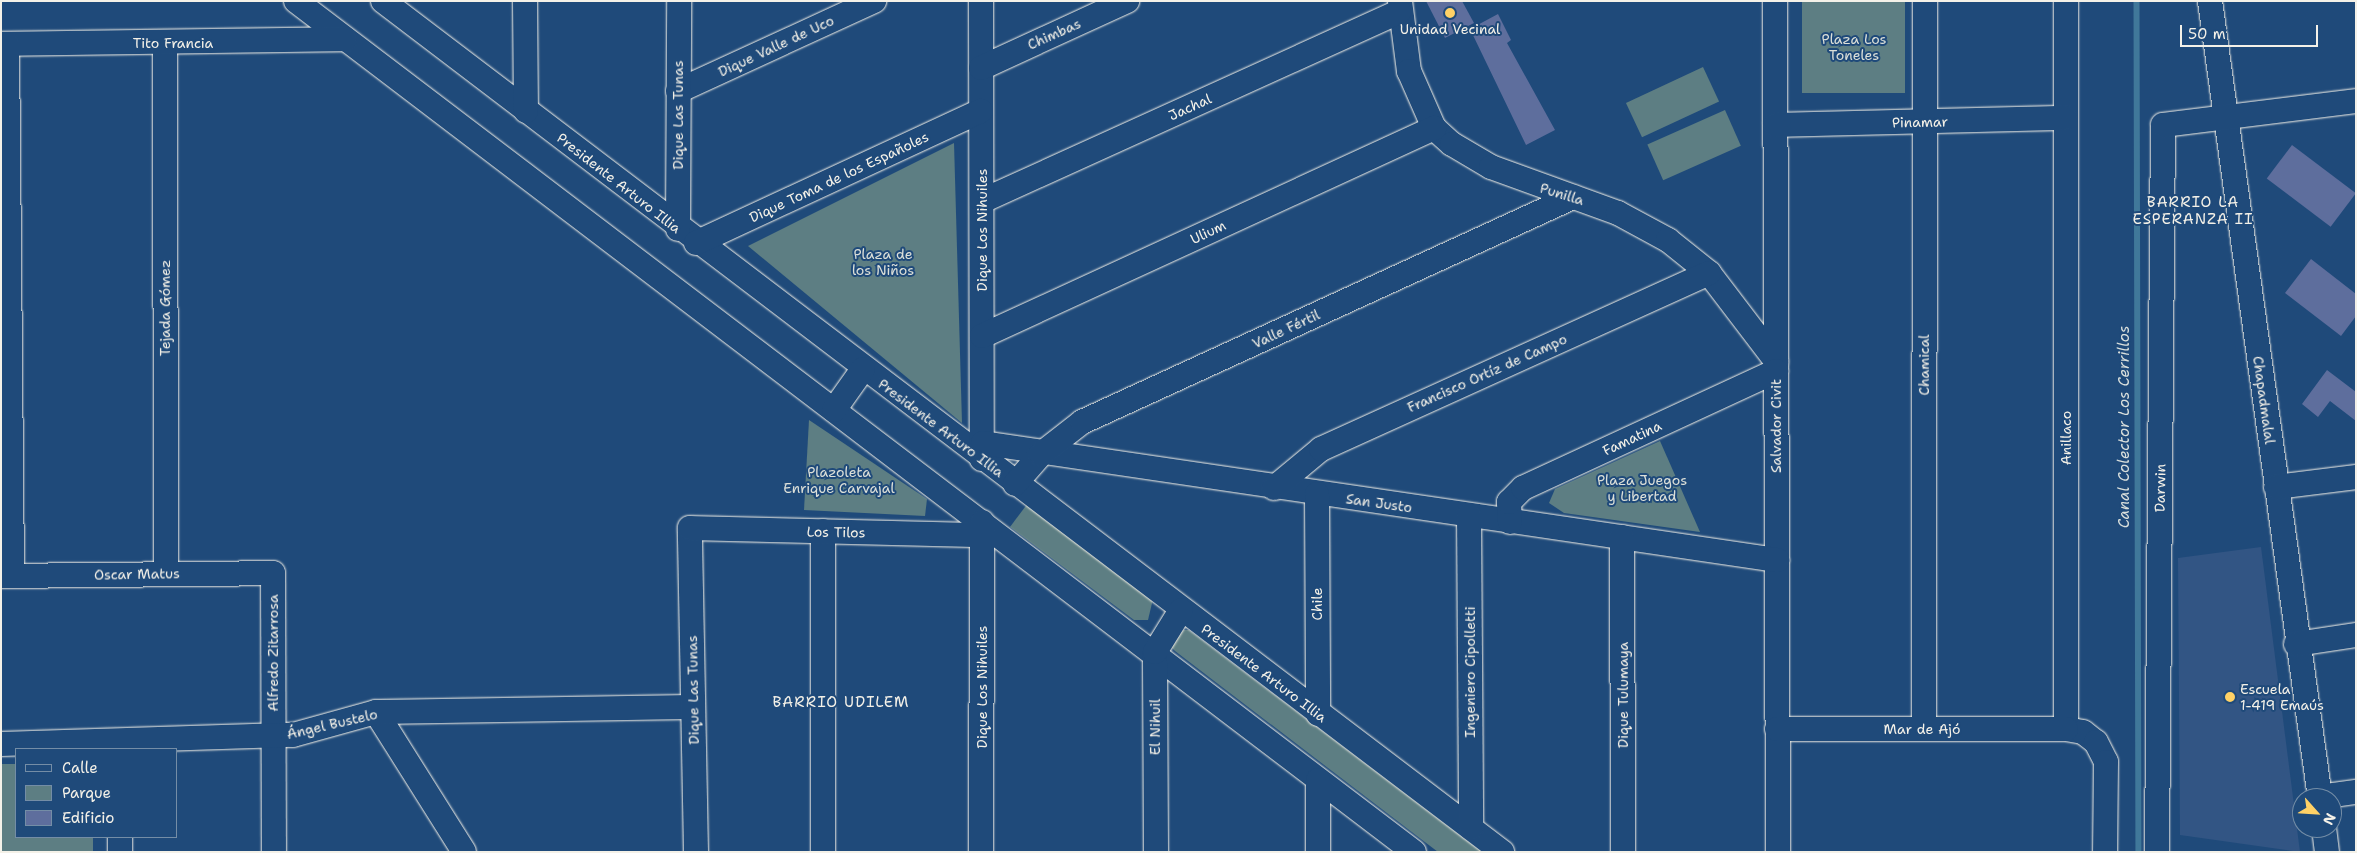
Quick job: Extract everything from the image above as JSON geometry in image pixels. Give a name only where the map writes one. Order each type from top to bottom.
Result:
[{"type":"street","points":[[296,1],[834,410],[982,528],[1155,652],[1318,780],[1414,852]]},
{"type":"street","name":"Presidente Arturo Illia","points":[[383,1],[687,236],[863,369],[983,451],[1015,484],[1502,852]]},
{"type":"street","points":[[525,1],[526,111]]},
{"type":"street","name":"Dique Las Tunas","points":[[679,1],[678,91],[687,236]]},
{"type":"street","name":"Dique Valle de Uco","points":[[678,91],[874,1]]},
{"type":"street","name":"Dique Los Nihuiles","points":[[981,1],[983,451]]},
{"type":"street","name":"Chimbas","points":[[981,68],[1126,1]]},
{"type":"street","name":"Salvador Civit","points":[[1775,1],[1780,851]]},
{"type":"street","name":"Chamical","points":[[1924,728],[1925,1]]},
{"type":"street","name":"Anillaco","points":[[2066,1],[2066,729]]},
{"type":"street","name":"Chapadmalal","points":[[2210,1],[2296,644],[2318,788]]},
{"type":"street","points":[[1399,7],[1409,71],[1434,128]]},
{"type":"street","name":"Jachal","points":[[982,201],[1399,7]]},
{"type":"street","name":"Tito Francia","points":[[4,44],[346,39]]},
{"type":"street","name":"Tejada Gómez","points":[[164,43],[166,573]]},
{"type":"street","points":[[4,44],[6,576]]},
{"type":"street","points":[[2226,120],[2356,101]]},
{"type":"street","name":"Dique Toma de los Españoles","points":[[687,236],[981,111]]},
{"type":"street","name":"Pinamar","points":[[1775,125],[2066,118]]},
{"type":"street","name":"Darwin","points":[[2157,852],[2163,125],[2226,120]]},
{"type":"street","name":"Punilla","points":[[1434,128],[1491,168],[1574,197],[1652,230],[1709,273],[1776,366]]},
{"type":"street","name":"Ulium","points":[[982,336],[1434,128]]},
{"type":"street","name":"Valle Fértil","points":[[1015,484],[1041,454],[1082,422],[1574,197]]},
{"type":"street","name":"Francisco Ortíz de Campo","points":[[1274,488],[1321,449],[1709,273]]},
{"type":"street","name":"Famatina","points":[[1510,522],[1509,502],[1523,488],[1776,366]]},
{"type":"street","points":[[834,410],[863,369]]},
{"type":"street","name":"San Justo","points":[[983,451],[1041,454],[1777,560]]},
{"type":"street","points":[[2276,487],[2356,476]]},
{"type":"street","name":"Chile","points":[[1317,494],[1318,714]]},
{"type":"street","name":"Ingeniero Cipolletti","points":[[1469,516],[1471,828]]},
{"type":"street","name":"Dique Las Tunas","points":[[690,528],[696,852]]},
{"type":"street","name":"Los Tilos","points":[[690,528],[823,531],[982,528]]},
{"type":"street","name":"Dique Los Nihuiles","points":[[981,852],[982,528]]},
{"type":"street","points":[[823,531],[823,852]]},
{"type":"street","name":"Dique Tulumaya","points":[[1622,537],[1624,852]]},
{"type":"street","name":"Oscar Matus","points":[[6,576],[273,573]]},
{"type":"street","name":"Alfredo Zitarrosa","points":[[273,573],[274,852]]},
{"type":"street","points":[[1155,652],[1182,610]]},
{"type":"street","points":[[2296,644],[2356,635]]},
{"type":"street","name":"El Nihuil","points":[[1155,652],[1156,852]]},
{"type":"street","name":"Ángel Bustelo","points":[[1,744],[120,745],[274,737],[376,712],[693,706]]},
{"type":"street","points":[[376,712],[464,852]]},
{"type":"street","name":"Mar de Ajó","points":[[1778,729],[2066,729]]},
{"type":"street","points":[[2066,729],[2083,732],[2096,742],[2106,762],[2105,852]]},
{"type":"street","points":[[1318,780],[1318,852]]},
{"type":"street","points":[[2342,794],[2356,792]]},
{"type":"street","points":[[120,838],[120,852]]},
{"type":"street","points":[[2325,838],[2327,852]]},
{"type":"shaded area","name":"Escuela 1-419 Emaús","points":[[2261,547],[2292,789],[2292,838],[2298,838],[2300,852],[2180,835],[2178,558]]},
{"type":"green space","name":"Plaza Los Toneles","points":[[1802,1],[1905,1],[1905,93],[1802,93]]},
{"type":"green space","points":[[1703,67],[1719,101],[1642,137],[1626,103]]},
{"type":"green space","points":[[1725,110],[1741,146],[1663,180],[1647,145]]},
{"type":"green space","name":"Plaza de los Niños","points":[[954,143],[962,423],[748,246]]},
{"type":"green space","name":"Plazoleta Enrique Carvajal","points":[[809,420],[927,499],[925,516],[804,510]]},
{"type":"green space","name":"Plaza Juegos y Libertad","points":[[1660,441],[1700,532],[1564,513],[1549,503],[1555,489]]},
{"type":"green space","points":[[1028,503],[1153,599],[1148,620],[1134,620],[1010,527]]},
{"type":"green space","points":[[1179,630],[1189,630],[1482,852],[1438,852],[1175,651],[1171,647]]},
{"type":"green space","points":[[1,764],[15,764],[15,838],[93,838],[93,852],[1,852]]},
{"type":"building","name":"Unidad Vecinal","points":[[1426,1],[1462,1],[1474,23],[1445,38]]},
{"type":"building","points":[[1498,14],[1511,40],[1507,43],[1555,130],[1526,145],[1470,29]]},
{"type":"building","points":[[2292,145],[2356,193],[2331,227],[2267,179]]},
{"type":"building","points":[[2311,259],[2356,294],[2356,316],[2341,336],[2285,293]]},
{"type":"building","points":[[2327,370],[2356,392],[2356,421],[2330,401],[2318,417],[2302,404]]},
{"type":"waterway","name":"Canal Colector Los Cerrillos","points":[[2137,1],[2139,852]]},
{"type":"place","name":"Unidad Vecinal","points":[[1450,13]]},
{"type":"place","name":"Escuela 1-419 Emaús","points":[[2230,697]]},
{"type":"district","name":"BARRIO LA ESPERANZA II","points":[[2193,210]]},
{"type":"district","name":"BARRIO UDILEM","points":[[841,703]]}]
